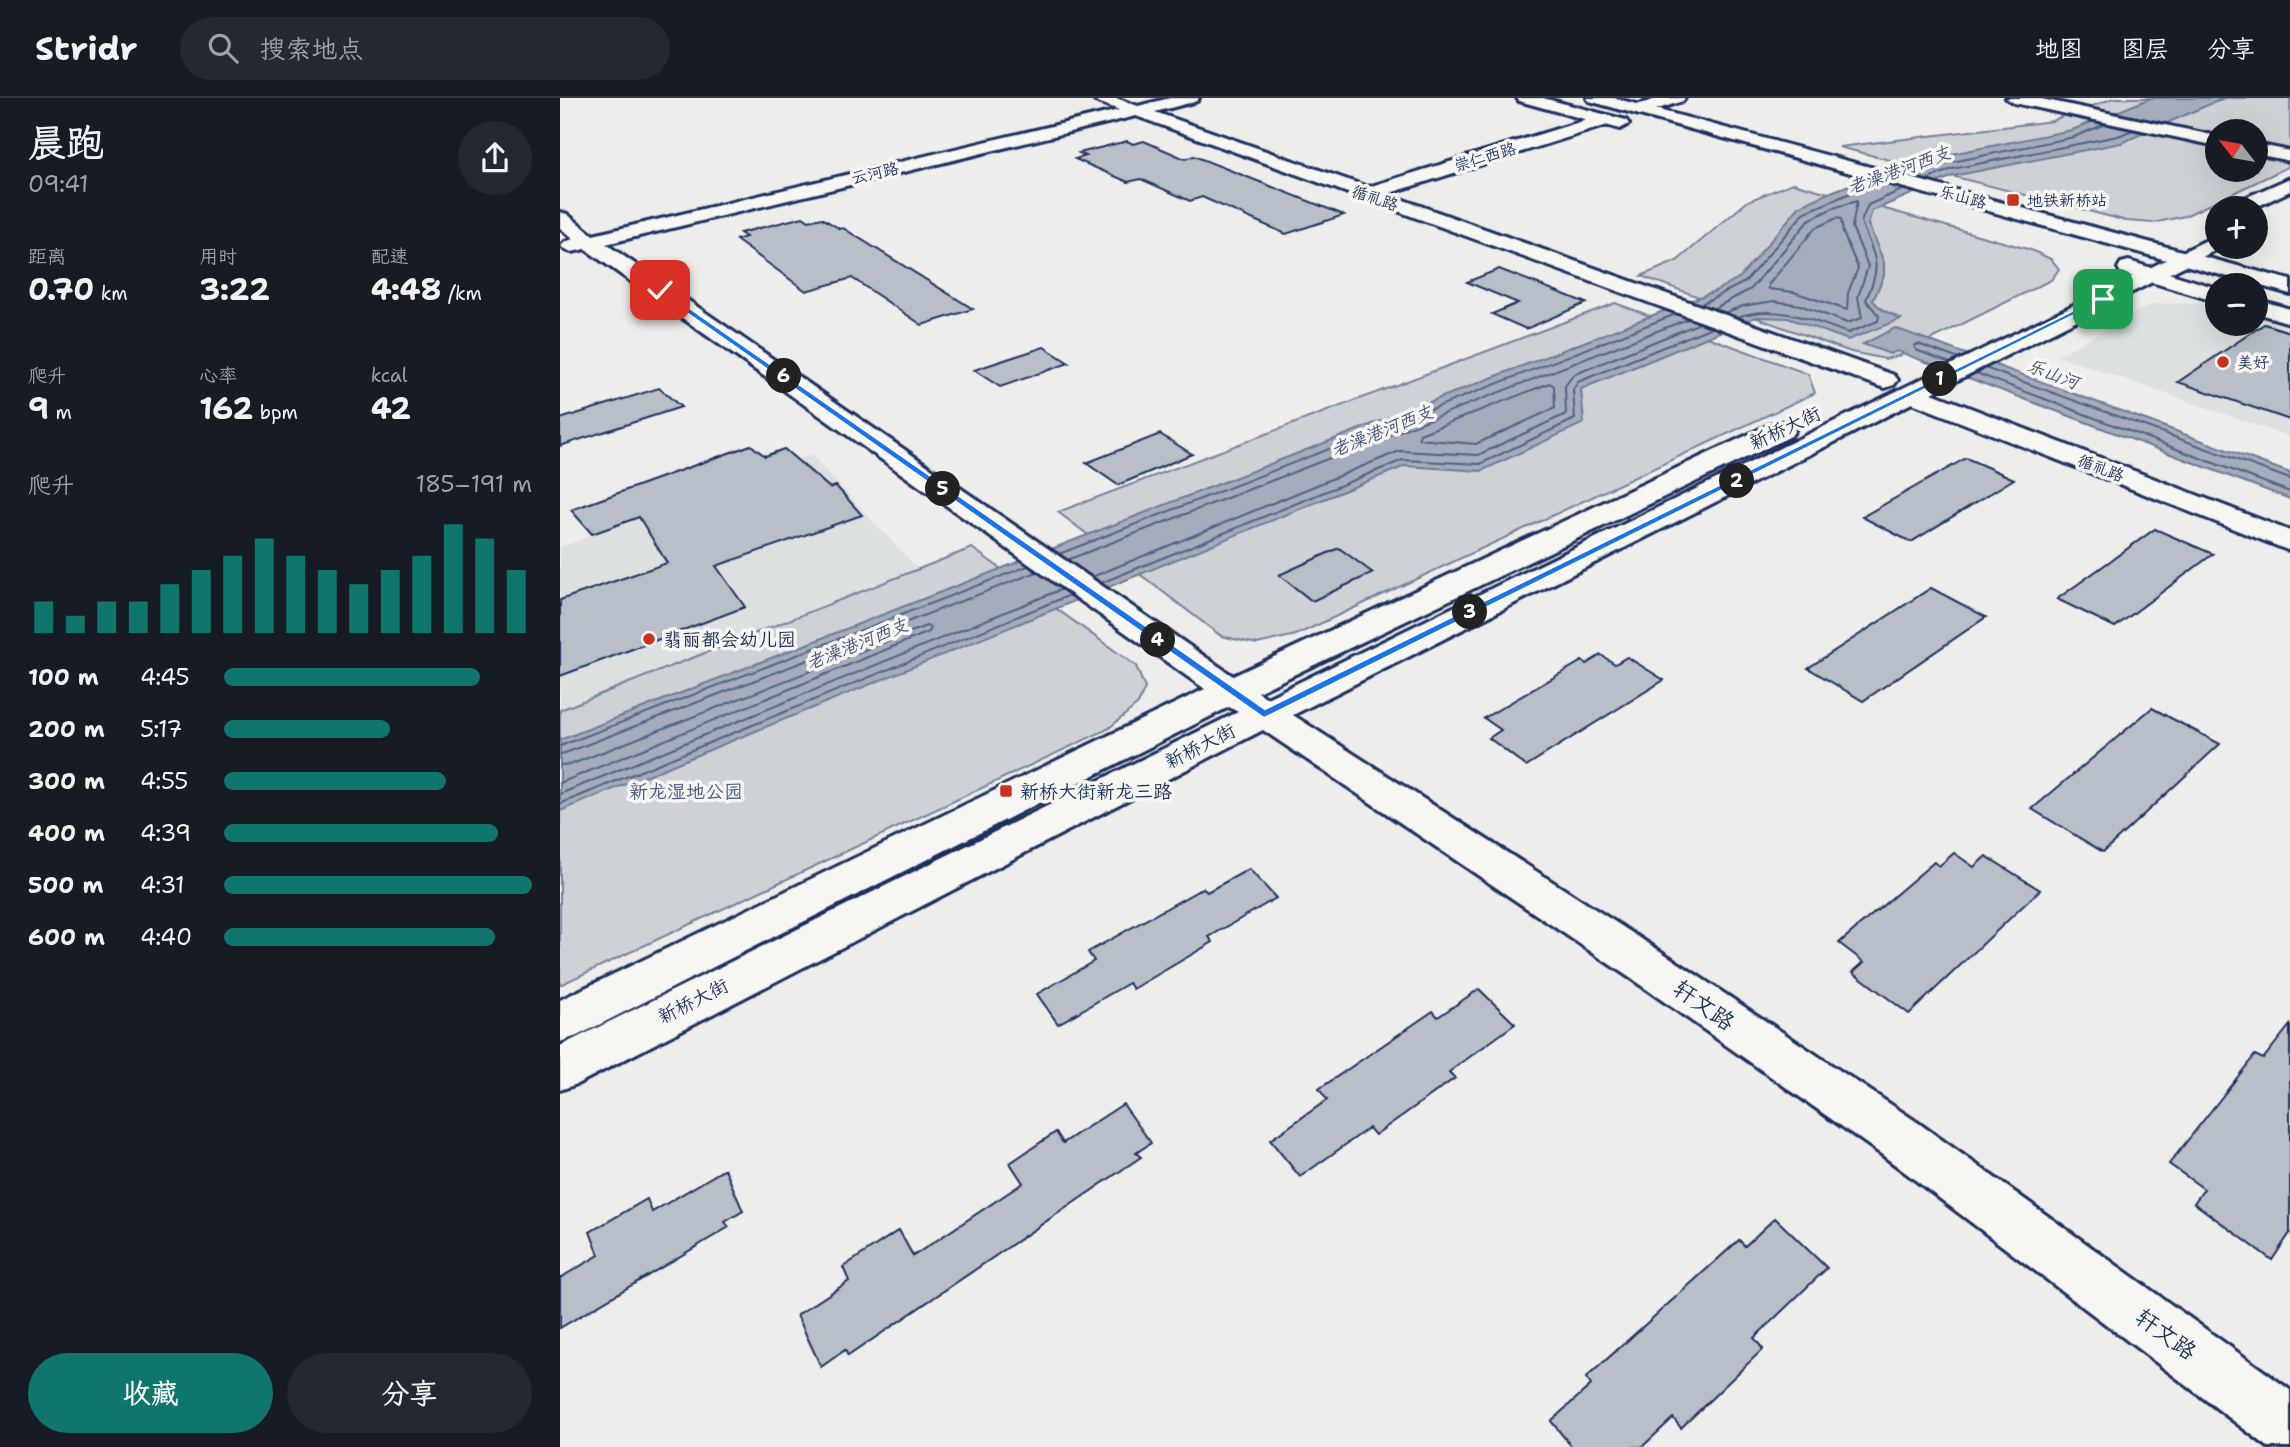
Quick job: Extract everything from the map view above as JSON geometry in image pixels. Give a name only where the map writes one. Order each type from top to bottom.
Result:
[{"type":"street","name":"循礼路","points":[[1101,98],[1651,293],[1899,387],[2290,542]]},
{"type":"street","name":"云河路","points":[[1129,108],[1156,98]]},
{"type":"street","name":"云河路","points":[[572,241],[1129,108],[1191,98]]},
{"type":"street","points":[[1525,98],[1643,131]]},
{"type":"street","name":"乐山路","points":[[1595,98],[2154,248],[2180,247],[2290,287]]},
{"type":"street","points":[[1639,110],[1677,98]]},
{"type":"street","points":[[2014,98],[2205,138]]},
{"type":"street","name":"崇仁西路","points":[[1366,194],[1605,120]]},
{"type":"street","points":[[2268,151],[2290,156]]},
{"type":"street","points":[[2264,196],[2290,184]]},
{"type":"street","points":[[2268,216],[2290,205]]},
{"type":"street","points":[[560,218],[572,241]]},
{"type":"street","name":"轩文路","points":[[572,241],[1023,544],[1247,703],[1655,971],[1899,1138],[2290,1426]]},
{"type":"street","name":"新桥大街","points":[[1952,356],[2000,348],[2056,323],[2150,275],[2180,247],[2205,243]]},
{"type":"street","points":[[2154,248],[2109,266],[2205,291]]},
{"type":"street","points":[[2268,310],[2290,316]]},
{"type":"street","name":"新桥大街","points":[[560,1022],[1247,703],[1899,387],[2019,314]]},
{"type":"street","name":"新桥大街","points":[[560,1069],[1247,703]]},
{"type":"shaded area","points":[[2205,303],[2205,336],[2268,336],[2268,321],[2290,327],[2290,437],[2057,356],[2152,304]]},
{"type":"shaded area","name":"翡丽都会幼儿园","points":[[811,455],[918,569],[560,710],[560,547]]},
{"type":"green space","points":[[2114,98],[2290,98],[2290,150],[2268,145],[2268,119],[2205,119],[2205,133],[2087,108]]},
{"type":"green space","points":[[2067,114],[2205,143],[2205,182],[2256,182],[2227,196],[2205,196],[2205,206],[2185,216],[2153,223],[2127,221],[1839,147],[2052,121]]},
{"type":"green space","points":[[2268,157],[2283,160],[2290,166],[2268,176]]},
{"type":"green space","points":[[1793,183],[2031,250],[2051,259],[2059,269],[2051,280],[1898,356],[1885,359],[1851,352],[1641,276],[1677,261],[1748,201]]},
{"type":"green space","points":[[1615,303],[1808,374],[1815,393],[1296,635],[1257,644],[1221,636],[1058,512]]},
{"type":"green space","name":"新龙湿地公园","points":[[972,548],[1136,666],[1145,688],[1138,704],[1108,729],[560,985],[560,710]]},
{"type":"water","name":"老澡港河西支","points":[[2151,98],[2224,98],[2121,143],[1953,176],[1872,211],[1868,224],[1884,262],[1884,275],[1873,301],[1883,310],[1901,319],[1848,340],[1788,318],[1756,317],[1581,389],[1584,423],[1481,471],[1405,466],[560,811],[560,740],[1715,291],[1740,277],[1799,207],[1826,194],[1906,163],[2072,130]]},
{"type":"water","points":[[1895,328],[2290,473],[2290,499],[1897,351],[1890,354],[1863,344]]},
{"type":"building","points":[[1127,141],[1133,144],[1144,141],[1185,159],[1194,156],[1344,215],[1286,234],[1202,197],[1190,201],[1141,179],[1128,182],[1075,159],[1086,156],[1079,153]]},
{"type":"building","points":[[803,217],[809,221],[822,218],[840,229],[843,228],[973,309],[922,325],[852,278],[806,291],[736,240],[746,237],[740,233]]},
{"type":"building","points":[[1499,269],[1586,303],[1526,329],[1492,314],[1518,303],[1467,282]]},
{"type":"building","points":[[2268,325],[2290,332],[2290,420],[2178,382],[2246,336],[2268,336]]},
{"type":"building","points":[[1044,347],[1069,363],[1000,387],[974,370]]},
{"type":"building","points":[[659,388],[681,407],[560,446],[560,419]]},
{"type":"building","points":[[1160,434],[1192,454],[1118,485],[1086,463]]},
{"type":"building","points":[[751,445],[765,456],[784,449],[830,488],[836,486],[862,515],[716,566],[745,607],[560,676],[560,600],[667,563],[639,517],[592,534],[571,510]]},
{"type":"building","points":[[1966,458],[2014,479],[1911,542],[1862,517]]},
{"type":"building","points":[[2155,529],[2213,554],[2115,627],[2057,599]]},
{"type":"building","points":[[1339,548],[1373,573],[1312,601],[1279,575]]},
{"type":"building","points":[[1931,588],[1986,617],[1863,701],[1808,668]]},
{"type":"building","points":[[1601,655],[1615,664],[1627,657],[1664,680],[1526,766],[1489,738],[1501,730],[1484,718],[1582,661],[1586,664]]},
{"type":"building","points":[[2152,708],[2220,744],[2103,852],[2032,809]]},
{"type":"building","points":[[1954,853],[1974,867],[1986,856],[2040,890],[1909,1014],[1853,972],[1864,962],[1839,943],[1934,862],[1939,866]]},
{"type":"building","points":[[1249,869],[1276,898],[1209,937],[1213,942],[1133,989],[1129,983],[1058,1024],[1037,994],[1094,961],[1088,952],[1203,888],[1207,892]]},
{"type":"building","points":[[1479,989],[1515,1024],[1449,1072],[1455,1078],[1375,1135],[1369,1128],[1300,1177],[1270,1140],[1327,1100],[1319,1089],[1433,1011],[1438,1017]]},
{"type":"building","points":[[2290,1025],[2290,1233],[2272,1260],[2194,1203],[2204,1189],[2169,1164],[2255,1055],[2263,1059]]},
{"type":"building","points":[[1123,1104],[1151,1143],[1136,1153],[1141,1157],[848,1356],[845,1350],[821,1367],[797,1315],[849,1281],[843,1267],[899,1230],[913,1256],[1023,1183],[1010,1163],[1056,1132],[1063,1143]]},
{"type":"building","points":[[725,1169],[743,1211],[725,1222],[729,1227],[560,1328],[560,1278],[599,1255],[590,1232],[647,1199],[652,1212]]},
{"type":"building","points":[[1775,1218],[1827,1268],[1754,1338],[1763,1349],[1681,1428],[1673,1418],[1642,1447],[1572,1447],[1551,1421],[1591,1385],[1586,1378],[1739,1240],[1745,1246]]},
{"type":"place","name":"地铁新桥站","points":[[2013,200]]},
{"type":"place","name":"美好","points":[[2223,362]]},
{"type":"place","name":"翡丽都会幼儿园","points":[[649,639]]},
{"type":"place","name":"新桥大街新龙三路","points":[[1006,791]]},
{"type":"route","points":[[660,290],[1264,714],[2103,299]]},
{"type":"water label","name":"乐山河","points":[[2053,374]]}]
